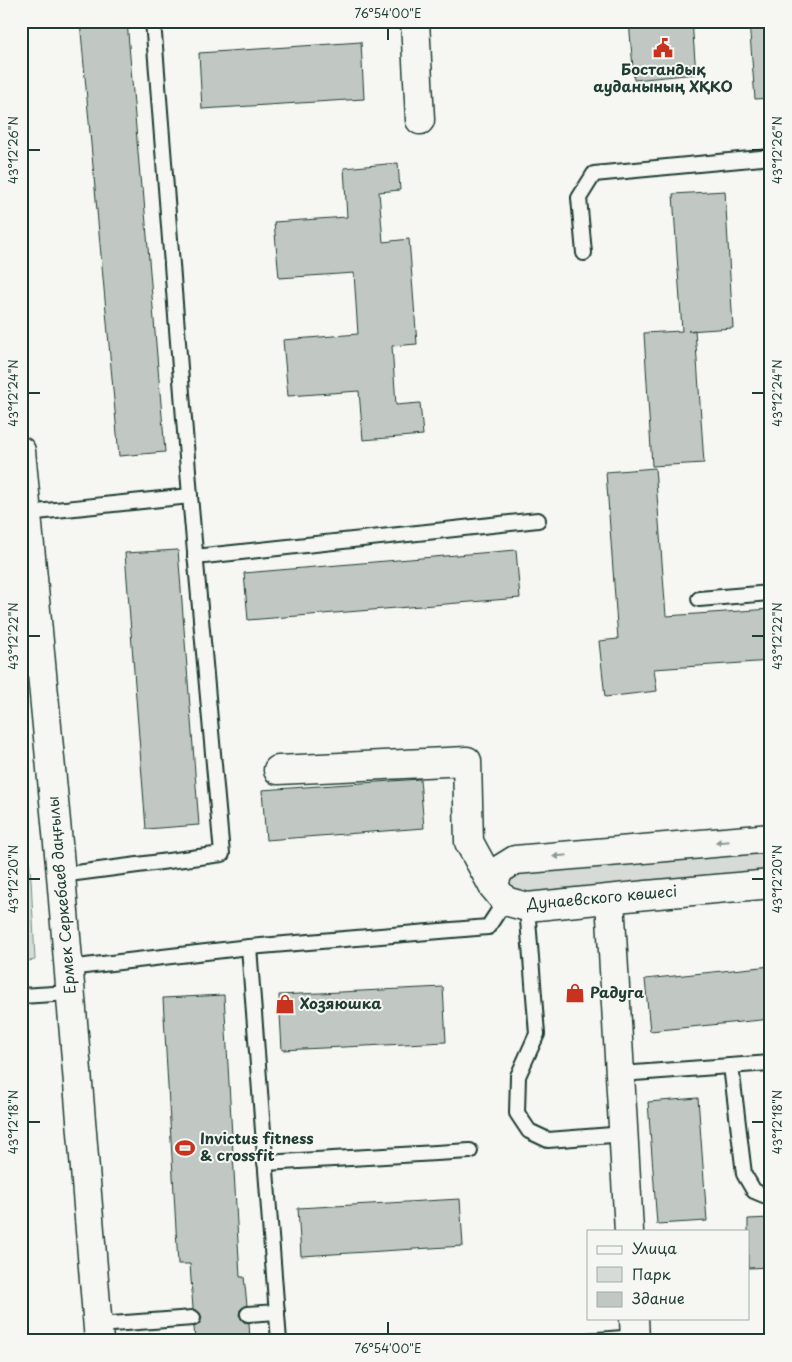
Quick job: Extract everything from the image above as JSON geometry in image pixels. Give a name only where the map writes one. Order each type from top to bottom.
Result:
[{"type":"street","points":[[415,21],[420,120]]},
{"type":"street","name":"Ермек Серкебаев даңғылы","points":[[21,451],[61,875],[98,1333]]},
{"type":"street","points":[[278,770],[467,761],[469,842],[509,898]]},
{"type":"street","points":[[509,898],[500,870],[515,860],[771,838]]},
{"type":"street","name":"Дунаевского көшесі","points":[[509,898],[610,900],[771,884]]},
{"type":"street","points":[[610,900],[630,1230]]},
{"type":"lane","points":[[61,875],[222,854],[195,557],[153,21]]},
{"type":"lane","points":[[584,253],[579,198],[594,174],[771,157]]},
{"type":"lane","points":[[28,513],[190,496]]},
{"type":"lane","points":[[195,557],[538,520]]},
{"type":"lane","points":[[698,599],[771,593]]},
{"type":"lane","points":[[21,996],[69,980],[249,947],[488,927],[509,898]]},
{"type":"lane","points":[[509,898],[537,1034],[518,1076],[517,1112],[529,1131],[548,1140],[625,1134]]},
{"type":"lane","points":[[249,947],[279,1341]]},
{"type":"lane","points":[[621,1074],[771,1063]]},
{"type":"lane","points":[[732,1066],[744,1174],[754,1191],[771,1198]]},
{"type":"lane","points":[[265,1163],[470,1151]]},
{"type":"lane","points":[[248,1314],[277,1312]]},
{"type":"lane","points":[[98,1333],[193,1318]]},
{"type":"lane","points":[[585,1341],[634,1332]]},
{"type":"green space","points":[[21,782],[31,879],[35,960],[21,962]]},
{"type":"green space","points":[[771,840],[771,883],[505,901],[499,870]]},
{"type":"building","points":[[80,21],[127,21],[165,452],[119,456]]},
{"type":"building","name":"Бостандық ауданының ХҚКО","points":[[629,21],[692,21],[696,74],[634,80]]},
{"type":"building","points":[[749,21],[771,21],[771,98],[755,99]]},
{"type":"building","points":[[361,42],[364,99],[202,109],[199,53]]},
{"type":"building","points":[[398,163],[400,190],[379,192],[383,242],[409,239],[417,344],[392,346],[396,405],[420,403],[423,435],[363,440],[359,391],[288,396],[283,340],[358,334],[354,273],[279,278],[274,222],[347,217],[344,168]]},
{"type":"building","points":[[725,191],[733,328],[695,331],[704,463],[652,466],[644,333],[682,331],[673,194]]},
{"type":"building","points":[[655,468],[666,616],[771,609],[771,661],[654,669],[657,691],[605,697],[599,641],[618,639],[606,472]]},
{"type":"building","points":[[178,550],[199,825],[146,829],[125,553]]},
{"type":"building","points":[[516,550],[520,598],[248,620],[244,573]]},
{"type":"building","points":[[420,779],[424,828],[266,840],[262,790]]},
{"type":"building","points":[[771,966],[771,1019],[650,1031],[645,979]]},
{"type":"building","points":[[443,987],[446,1042],[282,1050],[279,995]]},
{"type":"building","points":[[224,995],[240,1277],[244,1277],[247,1305],[240,1310],[239,1315],[244,1322],[249,1323],[250,1341],[195,1341],[194,1327],[198,1325],[202,1318],[200,1313],[193,1309],[190,1264],[178,1264],[163,998]]},
{"type":"building","points":[[698,1098],[707,1221],[657,1224],[648,1102]]},
{"type":"building","points":[[460,1199],[463,1246],[301,1256],[298,1208]]},
{"type":"building","points":[[771,1218],[771,1267],[750,1268],[750,1230],[748,1230],[748,1219]]},
{"type":"place","name":"Бостандық ауданының ХҚКО","points":[[663,48]]},
{"type":"place","name":"Радуга","points":[[575,993]]},
{"type":"place","name":"Хозяюшка","points":[[285,1004]]},
{"type":"place","name":"Invictus fitness & crossfit","points":[[185,1148]]}]
